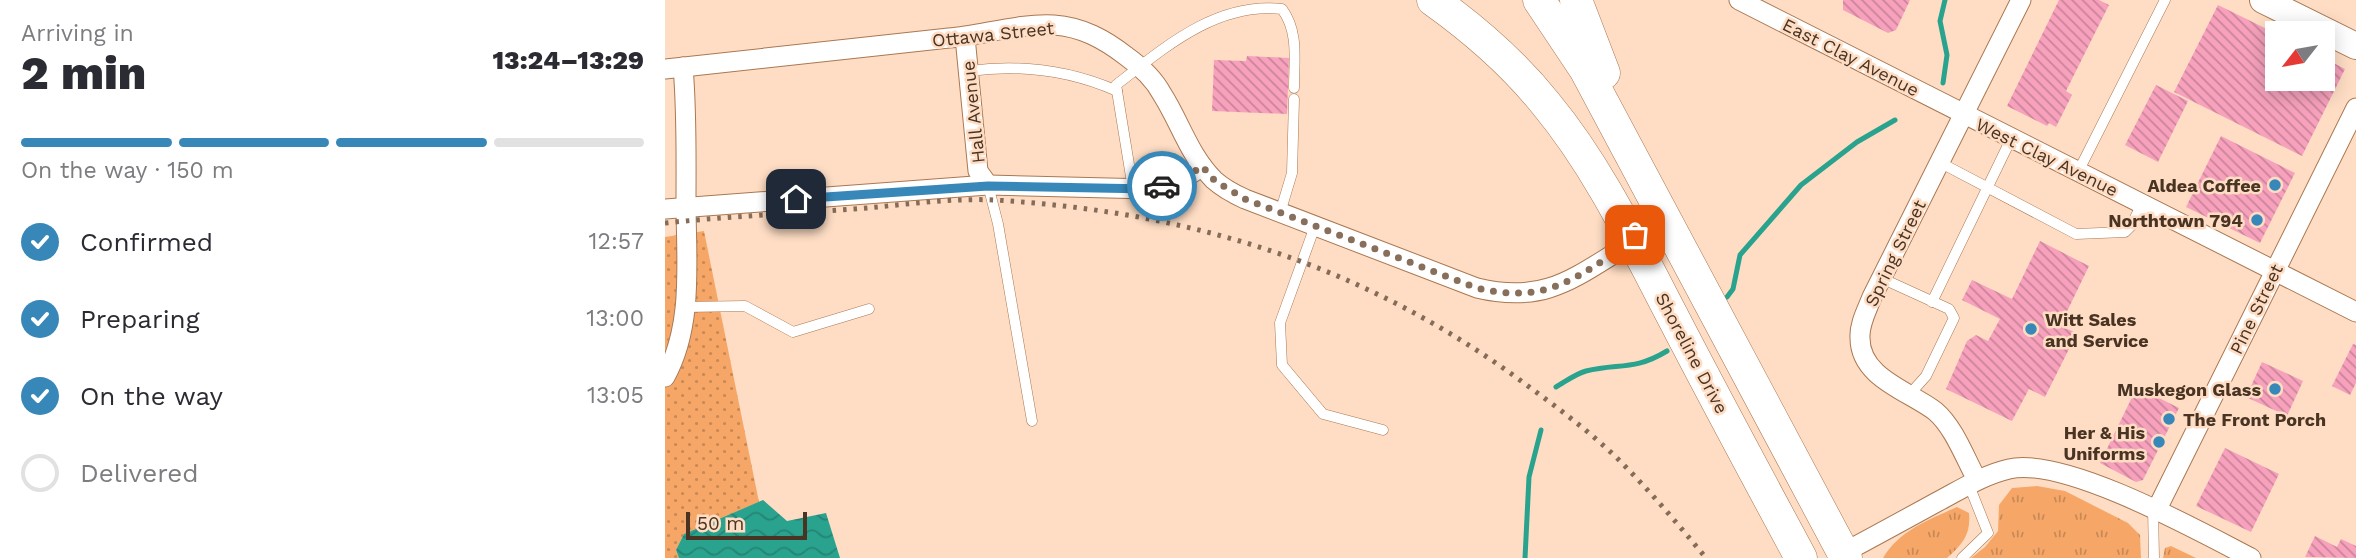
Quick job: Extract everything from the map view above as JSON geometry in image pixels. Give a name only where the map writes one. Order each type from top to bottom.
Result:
[{"type":"highway","name":"Shoreline Drive","points":[[1433,0],[1489,44],[1546,104],[1571,136],[1633,242],[1801,558]]},
{"type":"highway","points":[[1539,0],[1585,69],[1845,556]]},
{"type":"highway","points":[[1576,0],[1637,164]]},
{"type":"highway","points":[[1633,242],[1639,229],[1645,226],[1658,232],[1754,411],[1794,461]]},
{"type":"main road","points":[[2263,0],[2356,46]]},
{"type":"street","name":"East Clay Avenue","points":[[1739,0],[1962,115]]},
{"type":"street","name":"Spring Street","points":[[1973,483],[1946,424],[1935,412],[1877,373],[1867,363],[1860,338],[1862,322],[1881,278],[2021,0]]},
{"type":"street","name":"Ottawa Street","points":[[674,68],[965,37],[1037,26],[1070,27],[1089,32],[1110,44],[1140,67],[1162,92],[1192,151],[1215,181],[1228,190],[1280,213],[1477,288],[1512,294],[1549,290],[1633,242]]},
{"type":"street","name":"Hall Avenue","points":[[965,37],[978,171],[988,186]]},
{"type":"street","points":[[665,377],[673,363],[683,324],[687,288],[686,100],[674,68]]},
{"type":"street","name":"Pine Street","points":[[2155,509],[2356,108]]},
{"type":"street","name":"West Clay Avenue","points":[[1962,115],[2356,312]]},
{"type":"street","points":[[665,209],[686,214],[988,186],[1150,189],[1181,181],[1202,166]]},
{"type":"street","points":[[1845,556],[1973,483],[2012,468],[2051,470],[2080,479],[2155,509],[2251,558]]},
{"type":"lane","points":[[2078,172],[2165,0]]},
{"type":"lane","points":[[1133,189],[1116,85],[1203,24],[1231,12],[1282,9],[1291,22],[1295,45],[1294,88]]},
{"type":"lane","points":[[969,71],[992,68],[1038,69],[1088,78],[1117,91]]},
{"type":"lane","points":[[1280,213],[1293,173],[1294,99]]},
{"type":"lane","points":[[1932,302],[2011,139]]},
{"type":"lane","points":[[1939,162],[2076,234],[2125,232],[2142,204]]},
{"type":"lane","points":[[988,186],[998,225],[1033,421]]},
{"type":"lane","points":[[1315,226],[1280,323],[1282,365],[1323,414],[1383,430]]},
{"type":"lane","points":[[1881,278],[1949,309],[1954,318],[1926,376],[1909,395]]},
{"type":"lane","points":[[685,307],[745,306],[793,332],[869,309]]},
{"type":"lane","points":[[1962,558],[1988,533],[1973,483]]},
{"type":"lane","points":[[2154,558],[2155,509]]},
{"type":"green space","points":[[704,231],[759,502],[684,534],[676,550],[679,558],[665,558],[665,237]]},
{"type":"green space","points":[[2037,486],[2065,491],[2128,523],[2140,535],[2141,558],[1971,558],[1985,547],[1998,531],[1999,505],[2012,488]]},
{"type":"green space","points":[[1957,507],[1969,513],[1969,527],[1962,543],[1947,558],[1883,558],[1906,533]]},
{"type":"green space","points":[[2171,546],[2196,558],[2163,558],[2165,548]]},
{"type":"water","points":[[763,500],[787,521],[826,513],[840,558],[679,558],[676,550],[684,534]]},
{"type":"building","points":[[1843,0],[1910,0],[1896,30],[1888,33],[1843,10]]},
{"type":"building","points":[[2059,0],[2099,0],[2109,5],[2066,91],[2072,95],[2056,127],[2049,123],[2047,126],[2007,106]]},
{"type":"building","points":[[2218,5],[2265,28],[2265,91],[2334,91],[2302,156],[2174,92]]},
{"type":"building","points":[[1247,56],[1289,58],[1287,114],[1212,111],[1214,60],[1246,61]]},
{"type":"building","points":[[2335,64],[2345,69],[2335,89]]},
{"type":"building","points":[[2156,85],[2188,101],[2158,162],[2125,145]]},
{"type":"building","points":[[2221,136],[2295,173],[2260,243],[2186,207]]},
{"type":"building","name":"Witt Sales and Service","points":[[2040,241],[2089,266],[2060,326],[2077,333],[2045,397],[2029,389],[2012,421],[1946,389],[1967,341],[1976,335],[1988,341],[2000,319],[1962,300],[1972,280],[2012,299]]},
{"type":"building","points":[[2353,344],[2356,345],[2356,383],[2350,395],[2332,386]]},
{"type":"building","name":"Muskegon Glass","points":[[2262,362],[2303,381],[2287,416],[2246,397]]},
{"type":"building","points":[[2137,387],[2179,408],[2143,480],[2136,482],[2100,463]]},
{"type":"building","points":[[2225,448],[2279,474],[2251,532],[2196,506]]},
{"type":"building","points":[[2315,536],[2337,547],[2341,539],[2356,546],[2356,558],[2305,557]]},
{"type":"waterway","points":[[1943,83],[1947,55],[1940,21],[1945,0]]},
{"type":"waterway","points":[[1727,297],[1733,289],[1740,255],[1801,185],[1857,142],[1895,120]]},
{"type":"waterway","points":[[1556,387],[1586,371],[1636,364],[1667,351]]},
{"type":"waterway","points":[[1525,558],[1529,477],[1541,430]]},
{"type":"railway","points":[[665,223],[947,201],[994,200],[1141,217],[1278,253],[1344,279],[1408,310],[1471,346],[1532,389],[1576,422],[1618,459],[1706,558]]},
{"type":"way so far","points":[[1162,186],[1181,181],[1202,166],[1215,181],[1245,199],[1477,288],[1512,294],[1549,290],[1570,280],[1633,242],[1635,235]]},
{"type":"place","name":"Aldea Coffee","points":[[2275,185]]},
{"type":"place","name":"Northtown 794","points":[[2257,220]]},
{"type":"place","name":"Witt Sales and Service","points":[[2031,329]]},
{"type":"place","name":"Muskegon Glass","points":[[2275,389]]},
{"type":"place","name":"The Front Porch","points":[[2169,419]]},
{"type":"place","name":"Her & His Uniforms","points":[[2159,442]]},
{"type":"route","points":[[796,199],[988,186],[1150,189],[1162,186]]}]
